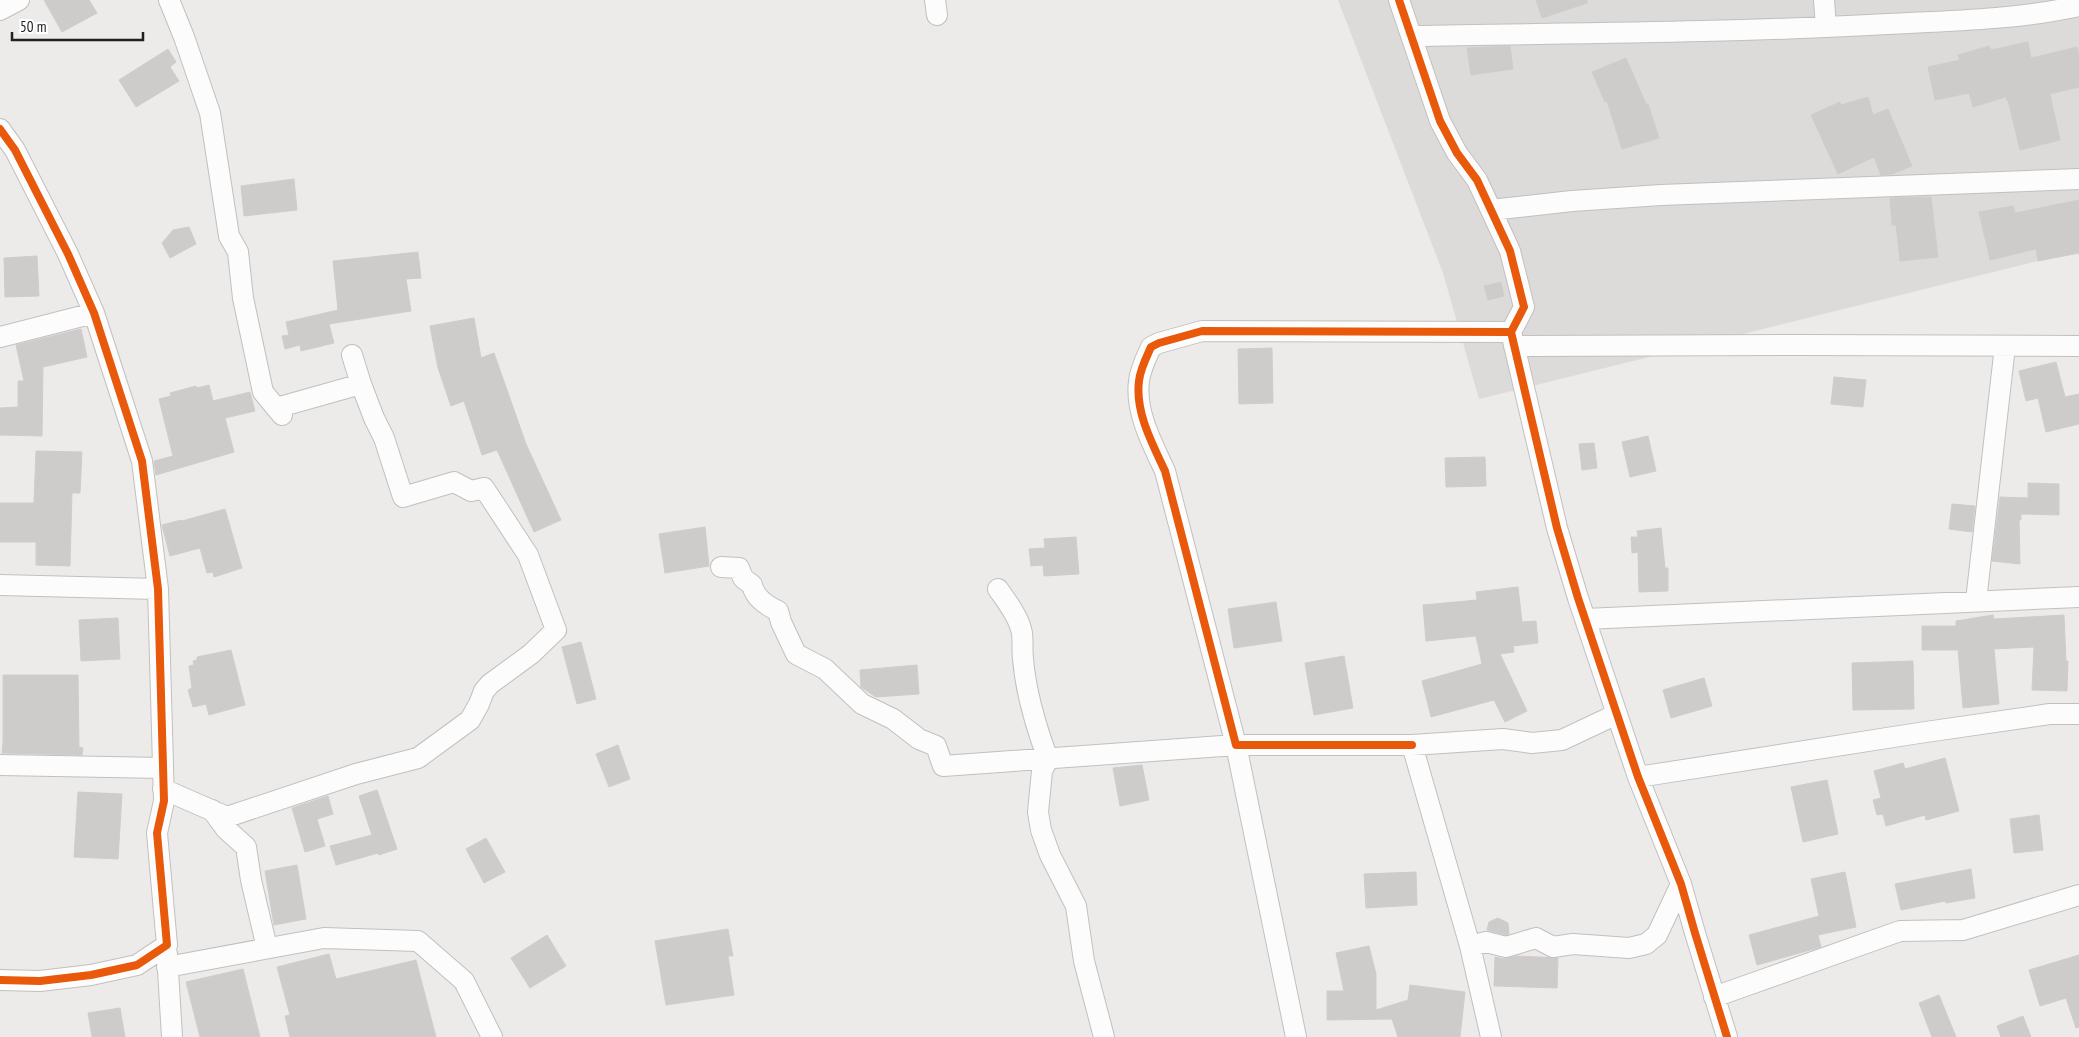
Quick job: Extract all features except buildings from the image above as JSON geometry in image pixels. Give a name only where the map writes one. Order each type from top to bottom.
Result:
[{"type":"street","points":[[0,10],[19,0]]},
{"type":"street","points":[[169,0],[184,37],[210,114],[229,236],[238,252],[243,298],[263,392],[279,412],[360,384]]},
{"type":"street","points":[[1399,0],[1440,121],[1457,153],[1476,180],[1510,251],[1524,307],[1512,339],[1557,528],[1585,619],[1638,777],[1681,884],[1727,1037]]},
{"type":"street","points":[[1824,0],[1826,27]]},
{"type":"street","points":[[1412,36],[1826,27],[2005,18],[2079,6]]},
{"type":"street","points":[[0,129],[15,150],[68,254],[94,313],[142,461],[158,589],[164,801],[157,833],[167,944],[172,1037]]},
{"type":"street","points":[[1491,210],[1572,201],[1661,195],[2079,179]]},
{"type":"street","points":[[0,337],[94,313]]},
{"type":"street","points":[[1296,1037],[1236,744],[1165,471],[1148,433],[1139,402],[1139,380],[1150,347],[1202,330],[1512,339],[2079,346]]},
{"type":"street","points":[[1976,601],[2006,346]]},
{"type":"street","points":[[163,789],[226,816],[356,774],[418,758],[470,720],[484,691],[490,684],[532,654],[556,630],[528,555],[484,488],[471,490],[454,482],[403,497],[384,438],[360,384],[352,355]]},
{"type":"street","points":[[721,567],[739,568],[743,578],[752,585],[754,594],[768,606],[778,611],[796,654],[825,669],[862,704],[893,719],[919,738],[936,746],[944,766],[1048,760],[1236,744],[1412,745],[1503,739],[1532,743],[1562,740],[1617,714]]},
{"type":"street","points":[[0,585],[158,589]]},
{"type":"street","points":[[998,589],[1011,608],[1022,632],[1023,660],[1031,709],[1048,760],[1042,771],[1038,812],[1039,821],[1050,855],[1076,906],[1084,961],[1104,1037]]},
{"type":"street","points":[[1585,619],[2079,597]]},
{"type":"street","points":[[1638,777],[2050,714],[2079,714]]},
{"type":"street","points":[[1412,745],[1470,946],[1491,1037]]},
{"type":"street","points":[[0,765],[163,768]]},
{"type":"street","points":[[212,810],[226,829],[246,847],[251,880],[267,948]]},
{"type":"street","points":[[1470,946],[1486,942],[1506,947],[1536,938],[1553,946],[1573,944],[1629,948],[1646,944],[1657,935],[1681,884]]},
{"type":"street","points":[[1714,997],[1900,931],[1963,930],[2079,895]]},
{"type":"street","points":[[167,967],[324,938],[418,941],[464,981],[492,1037]]},
{"type":"street","points":[[0,980],[40,981],[91,975],[137,965],[167,944]]},
{"type":"shaded area","points":[[1338,0],[2079,0],[2079,251],[1479,399],[1443,273]]},
{"type":"cycle path","points":[[1399,0],[1440,121],[1457,153],[1477,180],[1510,251],[1524,307],[1511,332],[1557,528],[1578,598],[1638,777],[1681,884],[1727,1037]]},
{"type":"cycle path","points":[[0,129],[15,150],[68,254],[94,313],[142,461],[158,589],[164,801],[157,833],[167,945],[137,965],[91,975],[40,981],[0,980]]},
{"type":"cycle path","points":[[1412,745],[1236,745],[1165,471],[1142,416],[1138,393],[1139,381],[1151,347],[1202,331],[1511,332]]}]
